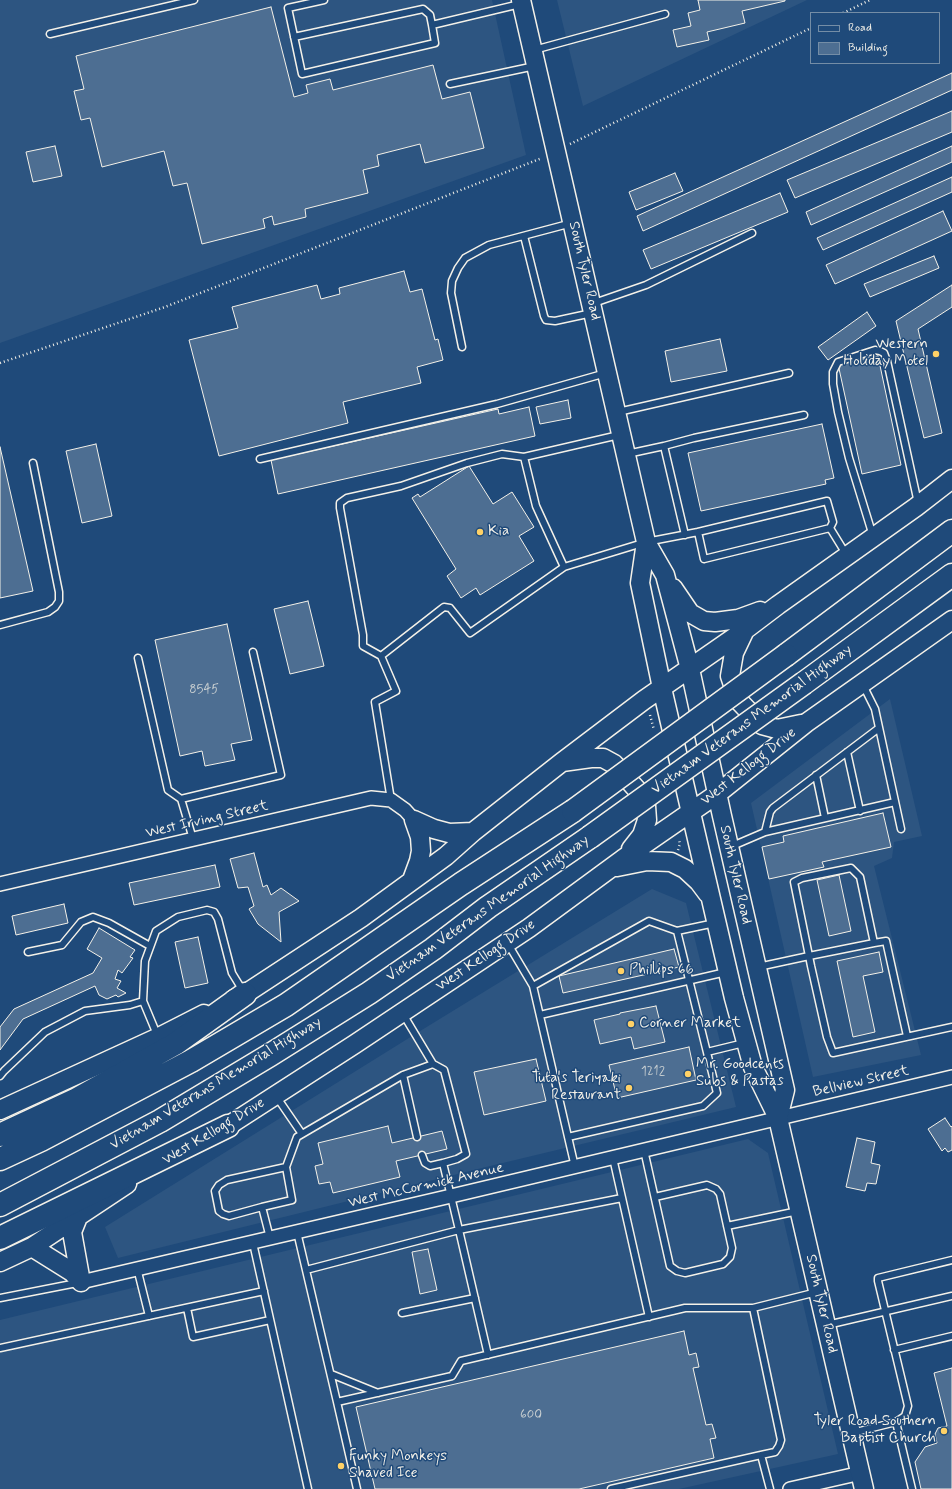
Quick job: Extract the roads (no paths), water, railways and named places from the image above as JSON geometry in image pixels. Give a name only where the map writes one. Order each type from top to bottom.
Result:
[{"type":"highway","name":"Vietnam Veterans Memorial Highway","points":[[0,1159],[48,1136],[191,1061],[286,1005],[461,884],[573,811],[952,531]]},
{"type":"highway","name":"Vietnam Veterans Memorial Highway","points":[[0,1205],[160,1121],[369,993],[433,949],[488,907],[590,837],[952,575]]},
{"type":"highway","points":[[0,1135],[75,1100],[175,1044],[245,994]]},
{"type":"highway","points":[[0,1238],[228,1126]]},
{"type":"main road","name":"South Tyler Road","points":[[522,2],[646,542],[665,575],[690,669],[756,967],[785,1090],[778,1118]]},
{"type":"main road","points":[[0,1109],[158,1038],[245,994],[361,918],[446,856],[473,832],[562,762],[952,479]]},
{"type":"main road","name":"South Tyler Road","points":[[646,542],[640,583],[690,812],[728,972],[753,1067],[778,1118],[862,1481]]},
{"type":"main road","points":[[665,575],[690,613],[704,622],[738,619],[778,605]]},
{"type":"main road","name":"West Kellogg Drive","points":[[0,1262],[32,1247],[132,1181],[228,1126],[507,942],[717,794],[806,723],[952,620]]},
{"type":"main road","points":[[745,630],[734,653],[730,676],[738,700],[762,725],[778,730],[806,723]]},
{"type":"main road","points":[[562,762],[603,758],[614,764],[639,792],[646,806],[647,820],[642,835],[617,864]]},
{"type":"main road","points":[[414,820],[434,829],[449,833],[473,832]]},
{"type":"main road","points":[[412,880],[421,851],[420,837],[414,820]]},
{"type":"main road","points":[[617,864],[647,861],[671,862],[685,869],[699,882],[710,898]]},
{"type":"main road","points":[[78,1217],[72,1232],[81,1282]]},
{"type":"main road","points":[[32,1247],[72,1272],[81,1282]]},
{"type":"street","name":"West Irving Street","points":[[0,884],[371,798],[391,800]]},
{"type":"street","points":[[391,800],[405,810],[414,820]]},
{"type":"street","name":"Bellview Street","points":[[778,1118],[952,1077]]},
{"type":"street","name":"West McCormick Avenue","points":[[81,1282],[137,1268],[270,1239],[778,1118]]},
{"type":"street","points":[[790,1489],[862,1481]]},
{"type":"lane","points":[[50,34],[194,0]]},
{"type":"lane","points":[[290,0],[292,7]]},
{"type":"lane","points":[[294,37],[423,9],[428,12],[435,43],[302,74],[294,37],[288,8],[324,0]]},
{"type":"lane","points":[[432,25],[522,2]]},
{"type":"lane","points":[[450,84],[535,58],[665,14]]},
{"type":"lane","points":[[462,347],[450,293],[452,281],[465,258],[489,245],[573,223]]},
{"type":"lane","points":[[524,236],[544,316],[546,320],[555,321],[593,308],[646,285],[752,233]]},
{"type":"lane","points":[[873,537],[849,458],[838,412],[833,384],[833,372],[838,362],[875,350],[884,354],[918,504]]},
{"type":"lane","points":[[260,459],[497,404],[608,373]]},
{"type":"lane","points":[[617,412],[789,373]]},
{"type":"lane","points":[[626,454],[804,415]]},
{"type":"lane","points":[[391,800],[375,702],[396,691],[381,656],[363,646],[363,635],[340,503],[347,498],[401,486],[467,463],[502,454],[524,457],[621,434]]},
{"type":"lane","points":[[664,446],[685,535]]},
{"type":"lane","points":[[524,457],[536,506],[564,567]]},
{"type":"lane","points":[[0,625],[48,612],[55,607],[59,601],[59,592],[33,463]]},
{"type":"lane","points":[[381,656],[444,608],[450,608],[470,633],[564,567],[646,542],[685,535],[827,501],[833,522],[830,528],[704,559],[698,532]]},
{"type":"lane","points":[[830,528],[847,556]]},
{"type":"lane","points":[[181,799],[281,775],[252,652]]},
{"type":"lane","points":[[138,658],[168,790],[181,799],[193,839]]},
{"type":"lane","points":[[862,683],[875,709],[901,829]]},
{"type":"lane","points":[[765,832],[770,812],[773,808],[879,728]]},
{"type":"lane","points":[[847,752],[860,811]]},
{"type":"lane","points":[[816,775],[825,818]]},
{"type":"lane","points":[[729,847],[765,832],[895,802]]},
{"type":"lane","points":[[874,944],[860,877],[851,868],[802,878],[794,882],[808,956],[827,1037],[833,1053],[952,1027]]},
{"type":"lane","points":[[158,1038],[142,1001],[145,961],[156,931],[178,917],[207,910],[214,912],[218,919],[232,973],[245,994]]},
{"type":"lane","points":[[28,952],[62,945],[81,922],[93,917],[109,923],[150,946]]},
{"type":"lane","points":[[533,986],[648,921],[677,931],[716,923]]},
{"type":"lane","points":[[568,1137],[703,1106],[717,1093],[677,931]]},
{"type":"lane","points":[[756,967],[886,941],[906,1036]]},
{"type":"lane","points":[[507,942],[533,986],[575,1167]]},
{"type":"lane","points":[[540,1015],[728,972]]},
{"type":"lane","points":[[0,1076],[45,1032],[52,1028],[85,1011],[130,1005],[142,1001]]},
{"type":"lane","points":[[402,1012],[433,1064],[444,1070],[466,1154],[458,1159],[430,1166],[425,1163],[422,1155]]},
{"type":"lane","points":[[707,1052],[746,1042]]},
{"type":"lane","points":[[286,1167],[228,1180],[219,1185],[215,1191],[219,1211],[229,1216],[292,1200],[286,1167],[297,1137],[403,1075],[433,1064]]},
{"type":"lane","points":[[403,1075],[417,1137]]},
{"type":"lane","points":[[276,1095],[302,1134]]},
{"type":"lane","points":[[644,1150],[670,1266],[677,1271],[685,1273],[723,1264],[730,1257],[732,1248],[720,1194],[716,1189],[707,1185],[655,1197]]},
{"type":"lane","points":[[613,1158],[649,1317]]},
{"type":"lane","points":[[443,1163],[488,1355]]},
{"type":"lane","points":[[306,1270],[459,1230],[622,1198]]},
{"type":"lane","points":[[262,1207],[270,1239]]},
{"type":"lane","points":[[727,1226],[800,1211]]},
{"type":"lane","points":[[297,1232],[357,1489]]},
{"type":"lane","points":[[252,1243],[308,1488],[301,1489]]},
{"type":"lane","points":[[851,1433],[896,1422],[905,1416],[908,1406],[878,1278],[952,1260]]},
{"type":"lane","points":[[137,1268],[149,1316]]},
{"type":"lane","points":[[0,1298],[81,1282]]},
{"type":"lane","points":[[0,1348],[264,1291]]},
{"type":"lane","points":[[337,1402],[452,1376],[460,1361],[685,1308],[752,1308],[818,1292]]},
{"type":"lane","points":[[826,1325],[952,1296]]},
{"type":"lane","points":[[402,1313],[475,1298]]},
{"type":"lane","points":[[187,1308],[193,1337],[270,1320]]},
{"type":"lane","points":[[611,1489],[775,1452],[780,1446],[781,1440],[752,1308]]},
{"type":"lane","points":[[894,1350],[952,1336]]},
{"type":"lane","points":[[331,1374],[379,1393]]},
{"type":"lane","points":[[896,1422],[912,1489]]},
{"type":"lane","points":[[761,1455],[770,1489]]},
{"type":"place","name":"Western Holiday Motel","points":[[936,354]]},
{"type":"place","name":"Kia","points":[[480,532]]},
{"type":"place","name":"Phillips 66","points":[[621,971]]},
{"type":"place","name":"Corner Market","points":[[631,1024]]},
{"type":"place","name":"Mr. Goodcents Subs & Pastas","points":[[688,1074]]},
{"type":"place","name":"Tuta's Teriyaki Restaurant","points":[[629,1088]]},
{"type":"place","name":"Tyler Road Southern Baptist Church","points":[[944,1431]]},
{"type":"place","name":"Funky Monkeys Shaved Ice","points":[[341,1466]]}]
